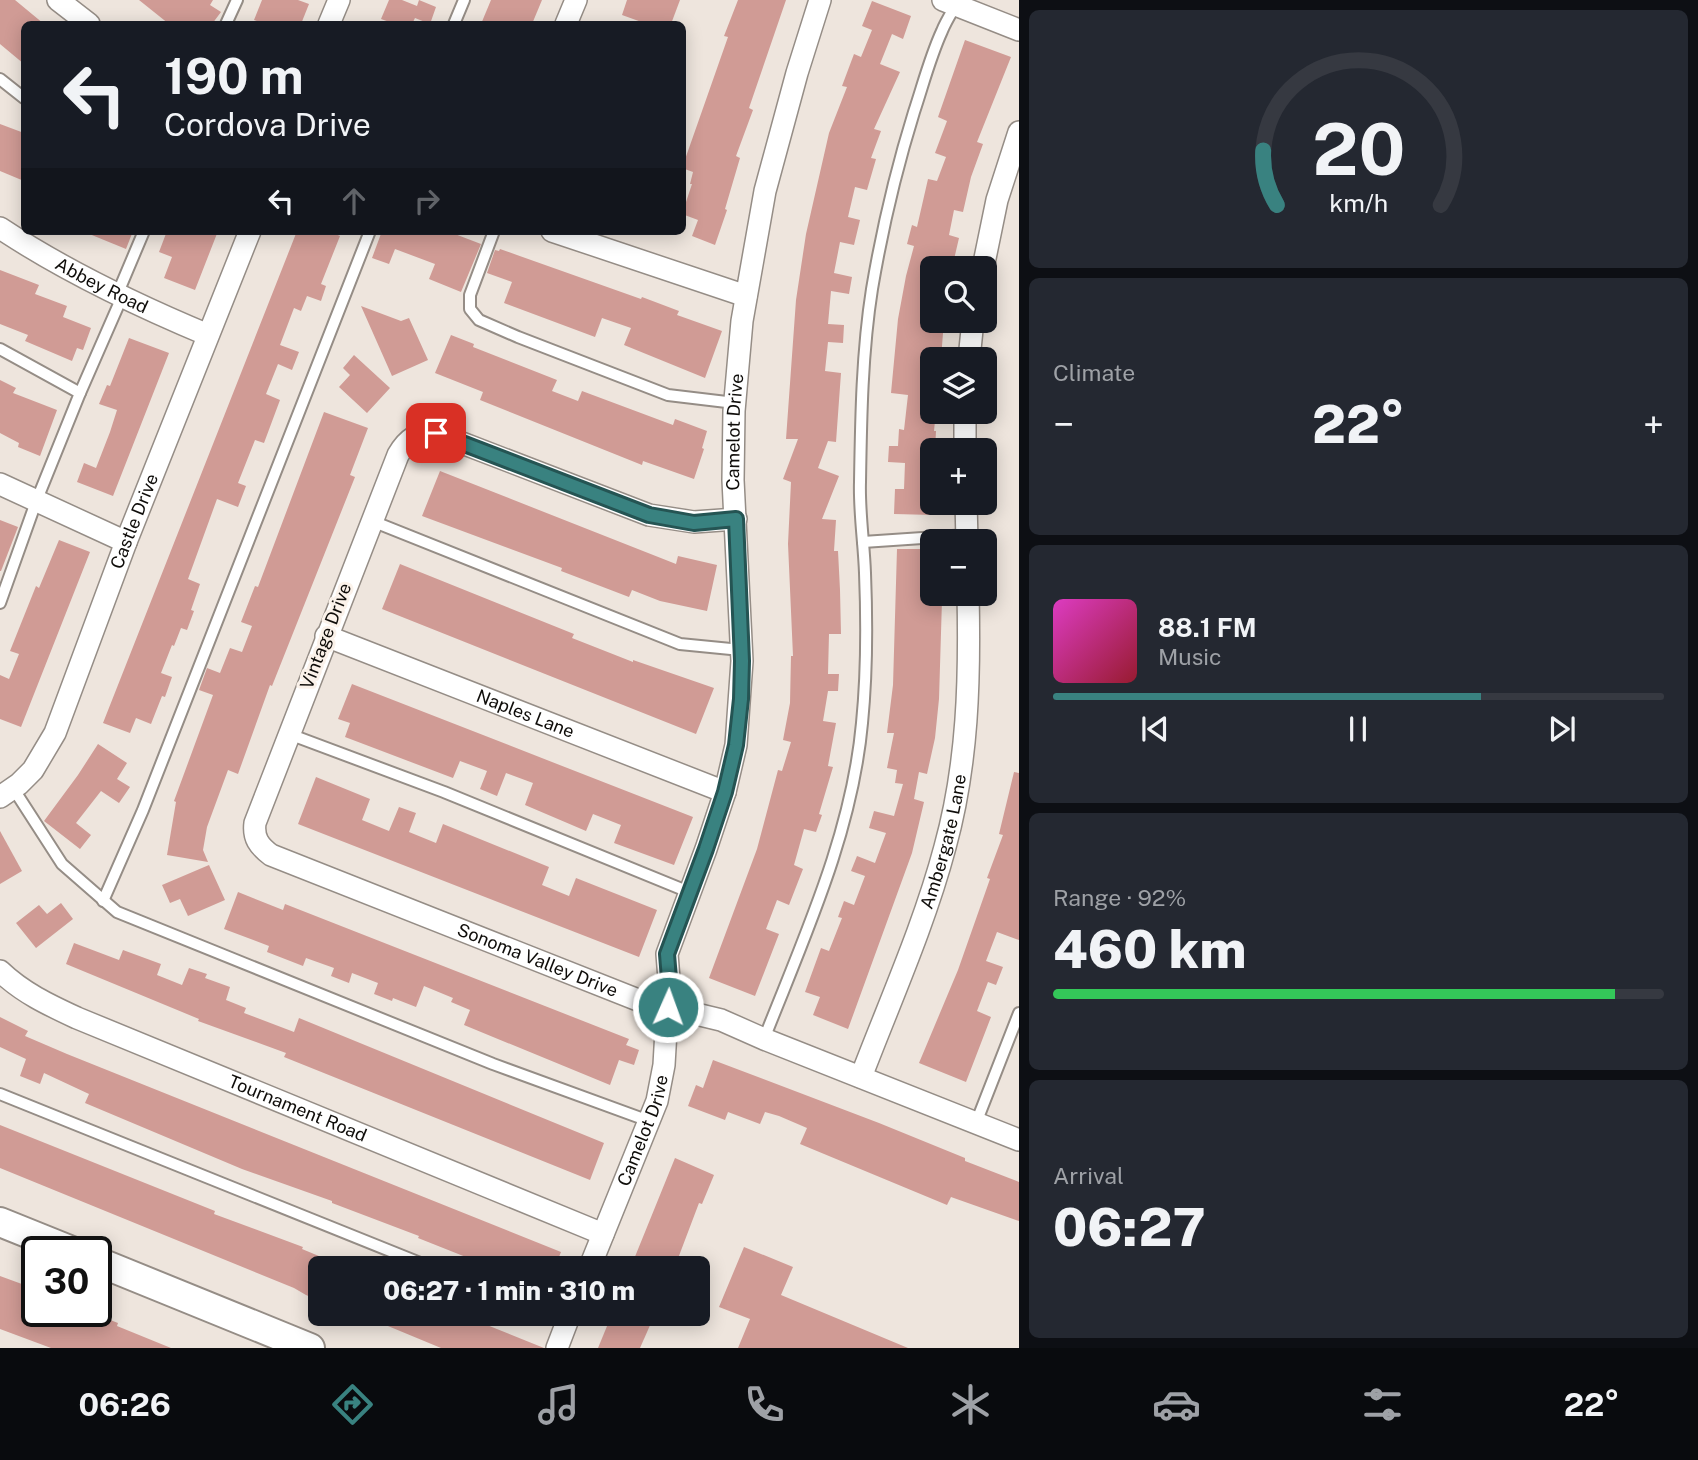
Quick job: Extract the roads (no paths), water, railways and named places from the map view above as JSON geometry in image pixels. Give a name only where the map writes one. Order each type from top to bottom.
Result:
[{"type":"street","points":[[58,0],[85,21]]},
{"type":"street","points":[[331,21],[339,0]]},
{"type":"street","points":[[567,21],[576,0]]},
{"type":"street","name":"Camelot Drive","points":[[594,1256],[662,1082],[668,1007],[667,954],[725,792],[736,745],[741,650],[733,480],[734,403],[746,296],[765,191],[820,0]]},
{"type":"street","points":[[952,2],[1019,30]]},
{"type":"street","points":[[985,256],[997,200],[1019,132]]},
{"type":"street","name":"Abbey Road","points":[[0,228],[34,250],[120,296],[208,335]]},
{"type":"street","name":"Castle Drive","points":[[7,793],[33,770],[55,733],[126,542],[248,235]]},
{"type":"street","points":[[564,235],[746,296]]},
{"type":"street","name":"Vintage Drive","points":[[258,840],[254,830],[255,823],[398,455],[407,441],[425,432],[436,433],[649,515],[694,523],[736,519]]},
{"type":"street","points":[[0,484],[126,542]]},
{"type":"street","name":"Ambergate Lane","points":[[861,1077],[925,908],[945,847],[964,754],[969,679],[968,606]]},
{"type":"street","name":"Naples Lane","points":[[326,636],[725,792]]},
{"type":"street","name":"Sonoma Valley Drive","points":[[258,840],[259,846],[271,855],[627,996],[721,1020],[1019,1140]]},
{"type":"street","name":"Tournament Road","points":[[0,971],[15,985],[44,1003],[77,1018],[603,1234]]},
{"type":"street","points":[[0,1222],[35,1236]]},
{"type":"street","points":[[112,1268],[310,1348]]},
{"type":"street","points":[[556,1348],[560,1326]]},
{"type":"lane","points":[[227,21],[237,0]]},
{"type":"lane","points":[[455,21],[464,0]]},
{"type":"lane","points":[[764,1039],[841,834],[862,725],[866,658],[860,485],[865,364],[872,292],[907,135],[952,2]]},
{"type":"lane","points":[[0,79],[21,96]]},
{"type":"lane","points":[[0,603],[36,502],[143,235]]},
{"type":"lane","points":[[103,901],[144,810],[368,235]]},
{"type":"lane","points":[[492,235],[470,295],[470,309],[479,320],[668,395],[734,403]]},
{"type":"lane","points":[[0,349],[80,393]]},
{"type":"lane","points":[[372,521],[680,643],[741,650]]},
{"type":"lane","points":[[863,542],[920,540]]},
{"type":"lane","points":[[289,733],[444,792],[689,892]]},
{"type":"lane","points":[[7,793],[62,864],[117,912],[493,1064],[649,1121]]},
{"type":"lane","points":[[976,1123],[1019,1013]]},
{"type":"lane","points":[[0,1094],[403,1256]]}]
